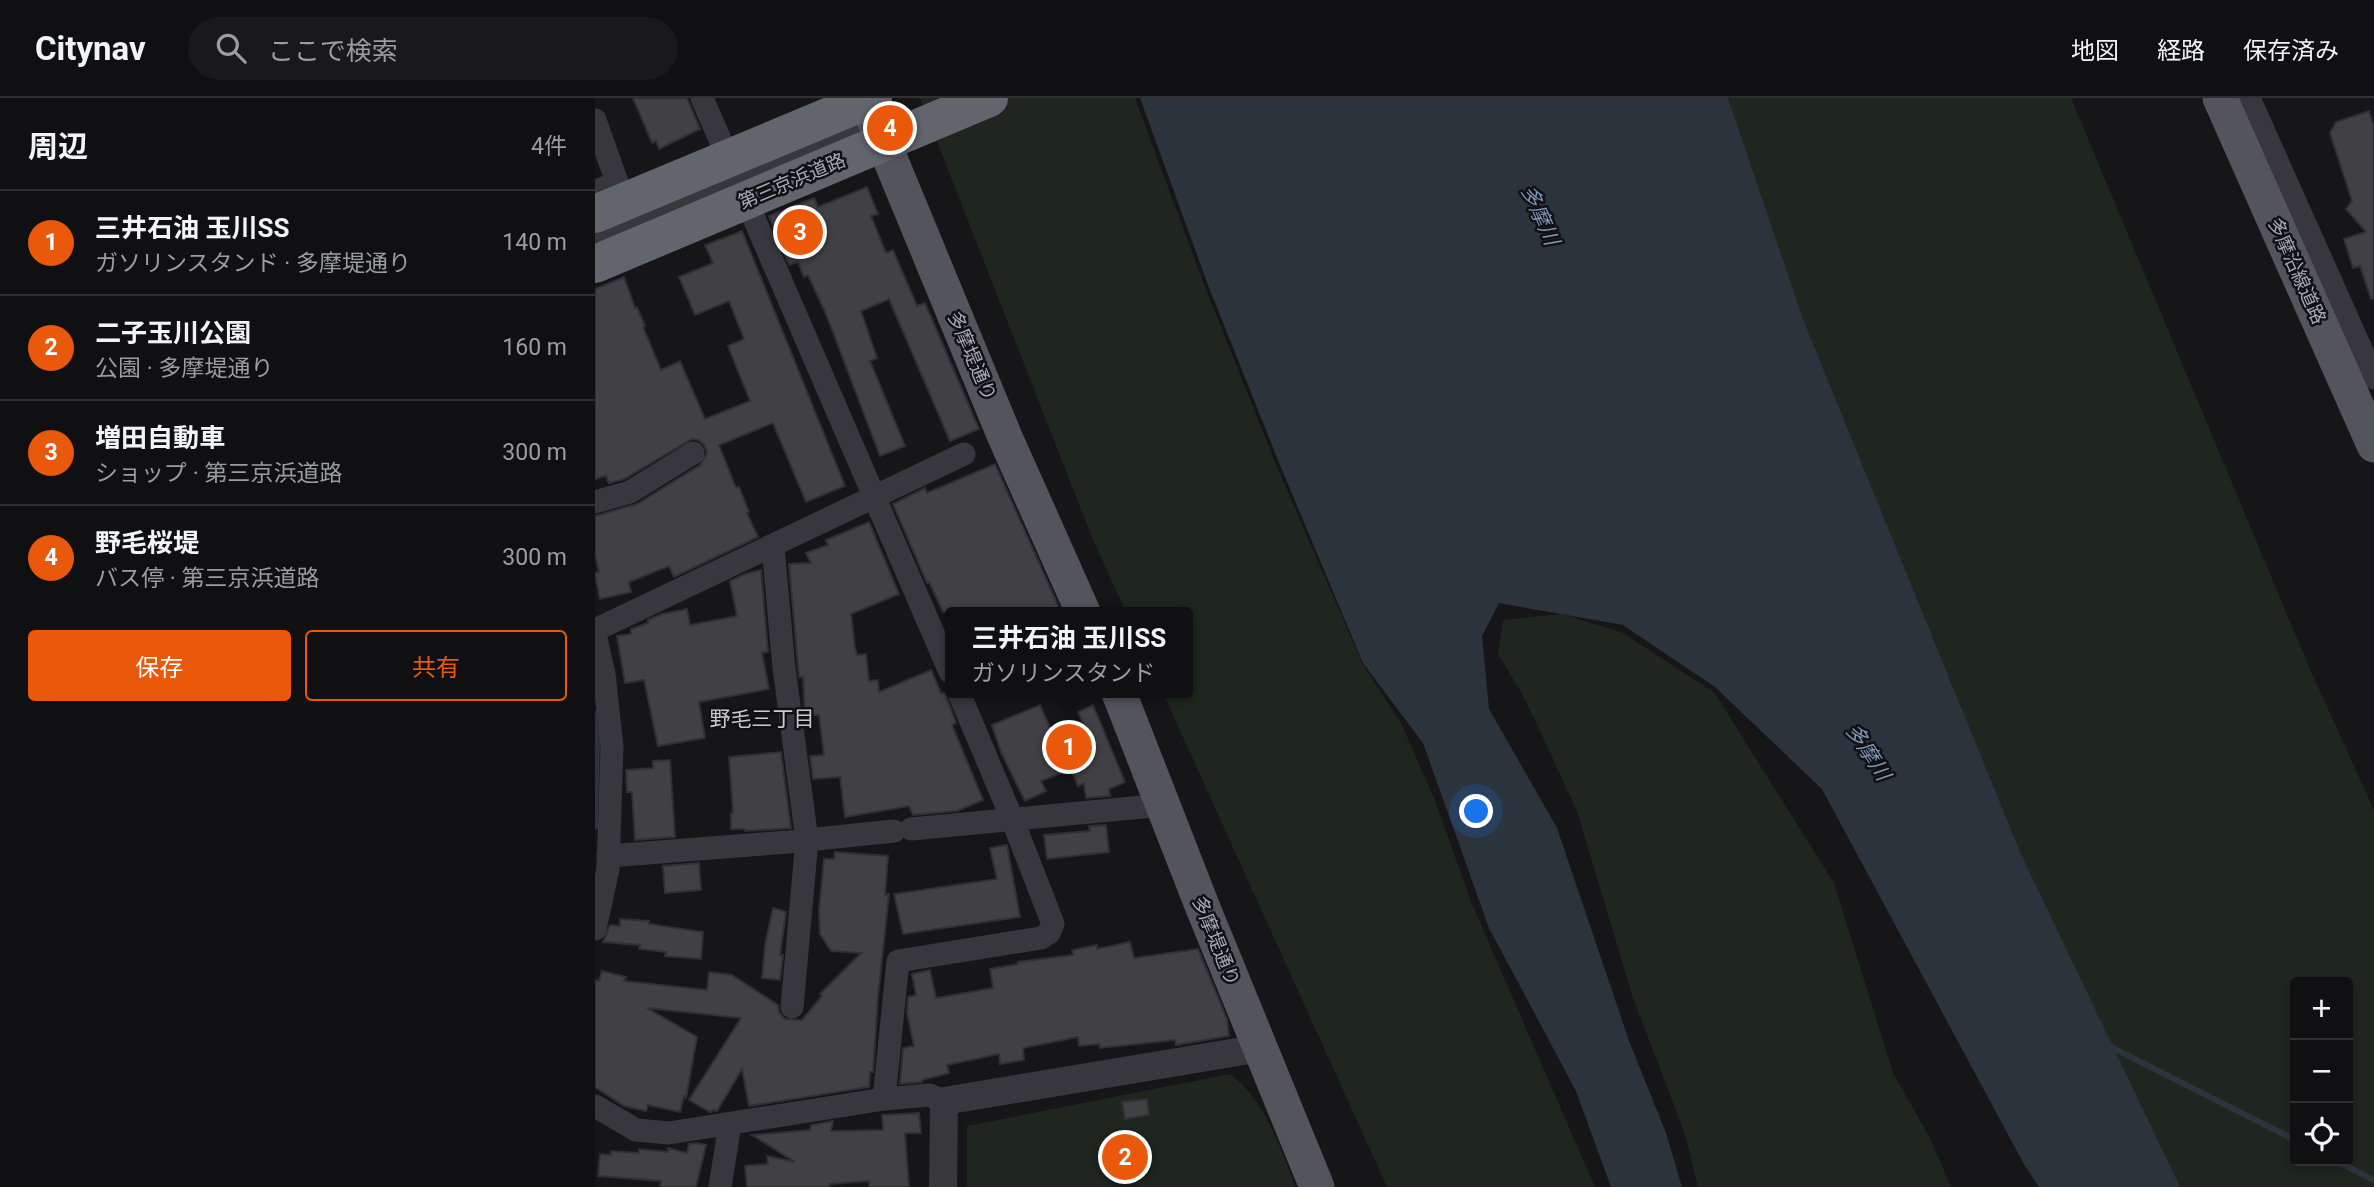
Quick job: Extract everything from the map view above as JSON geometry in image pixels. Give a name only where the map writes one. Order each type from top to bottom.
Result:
[{"type":"highway","name":"第三京浜道路","points":[[595,264],[989,98]]},
{"type":"highway","points":[[595,214],[865,115]]},
{"type":"main road","name":"多摩堤通り","points":[[865,98],[1005,437],[1081,607]]},
{"type":"main road","name":"多摩沿線道路","points":[[2220,98],[2374,445]]},
{"type":"main road","name":"多摩堤通り","points":[[1121,698],[1317,1187]]},
{"type":"street","points":[[702,98],[945,660]]},
{"type":"street","points":[[2249,98],[2374,378]]},
{"type":"street","points":[[595,241],[737,180],[865,115]]},
{"type":"street","points":[[595,120],[617,183],[595,192]]},
{"type":"street","points":[[595,502],[630,492],[693,453]]},
{"type":"street","points":[[595,929],[608,869],[612,747],[604,674],[595,632],[964,454]]},
{"type":"street","points":[[773,547],[784,668],[807,840],[792,1007]]},
{"type":"street","points":[[884,1099],[898,961],[1041,938],[1049,933],[1053,924],[961,698]]},
{"type":"street","points":[[608,856],[807,840],[1164,805]]},
{"type":"street","points":[[595,1106],[636,1130],[669,1133],[884,1099],[929,1095],[944,1101],[1261,1048]]},
{"type":"street","points":[[943,1187],[944,1101]]},
{"type":"street","points":[[720,1187],[730,1124]]},
{"type":"shaded area","points":[[920,98],[1135,98],[1205,287],[1277,467],[1362,663],[1401,723],[1434,798],[1472,904],[1595,1187],[1387,1187],[1165,698],[1193,698],[1193,607],[1124,607],[1093,540]]},
{"type":"shaded area","points":[[1728,98],[2071,98],[2309,667],[2374,810],[2374,1187],[2178,1187],[2019,855],[1804,324]]},
{"type":"shaded area","points":[[1562,614],[1621,632],[1714,692],[1834,883],[1893,1073],[1929,1136],[1951,1187],[1698,1187],[1685,1134],[1633,998],[1577,811],[1525,699],[1498,654],[1503,620]]},
{"type":"shaded area","points":[[1230,1074],[1243,1085],[1271,1126],[1296,1187],[967,1187],[967,1126]]},
{"type":"water","name":"多摩川","points":[[1140,98],[1728,98],[1804,322],[2020,852],[2180,1187],[2039,1187],[2025,1166],[1822,789],[1715,687],[1623,625],[1499,603],[1482,636],[1489,709],[1557,828],[1629,1041],[1666,1133],[1682,1187],[1611,1187],[1576,1091],[1489,928],[1423,743],[1363,663],[1208,285]]},
{"type":"building","points":[[633,98],[687,98],[700,129],[659,149],[656,141],[652,143]]},
{"type":"building","points":[[2369,111],[2374,127],[2374,298],[2371,299],[2360,266],[2353,268],[2344,239],[2366,232],[2346,209],[2352,201],[2330,133],[2336,122]]},
{"type":"building","points":[[867,187],[878,214],[871,216],[886,253],[893,250],[917,306],[925,303],[979,429],[950,441],[889,299],[861,311],[877,358],[870,361],[905,446],[880,456],[826,314],[808,275],[804,277],[798,262],[789,265],[769,216],[814,198],[818,207]]},
{"type":"building","points":[[742,231],[845,486],[806,502],[773,423],[719,445],[758,537],[674,577],[669,566],[629,582],[631,592],[600,599],[595,576],[595,573],[599,572],[595,555],[595,516],[637,504],[700,465],[707,453],[699,440],[692,439],[624,479],[609,483],[606,476],[595,479],[595,289],[624,277],[661,370],[680,361],[705,419],[750,401],[728,346],[744,339],[729,301],[695,315],[679,277],[713,263],[705,245]]},
{"type":"building","points":[[995,464],[1059,607],[945,607],[943,612],[929,582],[927,583],[893,504],[925,488],[927,493]]},
{"type":"building","points":[[869,522],[899,594],[851,614],[857,655],[866,654],[869,681],[878,680],[879,692],[931,670],[941,693],[945,693],[956,723],[952,725],[983,800],[957,811],[913,815],[909,806],[845,817],[840,777],[813,779],[810,756],[824,755],[819,715],[805,716],[789,564],[811,563],[806,553],[828,545],[826,540]]},
{"type":"building","points":[[761,570],[768,652],[762,653],[769,689],[699,702],[705,738],[658,746],[644,680],[625,683],[617,636],[631,634],[631,629],[662,614],[687,609],[690,625],[737,616],[730,581]]},
{"type":"building","points":[[1040,705],[1060,751],[1090,739],[1078,712],[1093,705],[1125,782],[1109,789],[1110,796],[1086,798],[1084,783],[1078,786],[1071,769],[1041,781],[1046,791],[1025,801],[1001,752],[992,725]]},
{"type":"building","points":[[781,752],[791,828],[745,831],[731,829],[733,813],[729,757]]},
{"type":"building","points":[[670,760],[675,837],[635,840],[632,792],[627,792],[626,770],[653,768],[653,761]]},
{"type":"building","points":[[1106,825],[1109,852],[1047,859],[1044,835],[1090,831],[1089,826]]},
{"type":"building","points":[[1007,845],[1020,917],[903,934],[894,894],[997,879],[990,848]]},
{"type":"building","points":[[835,852],[888,856],[885,895],[889,894],[873,1072],[870,1072],[869,1087],[749,1106],[742,1069],[717,1111],[710,1112],[689,1100],[741,1018],[647,1008],[697,1037],[686,1098],[684,1096],[680,1112],[648,1105],[646,1111],[624,1106],[595,1087],[595,980],[599,981],[602,971],[626,977],[624,981],[707,990],[709,972],[732,975],[778,1005],[779,1012],[785,1019],[802,1020],[822,996],[820,994],[861,953],[831,951],[820,934],[819,910],[824,859],[834,859]]},
{"type":"building","points":[[699,863],[701,890],[665,893],[663,866]]},
{"type":"building","points":[[773,908],[786,912],[780,955],[783,955],[780,980],[762,978],[765,945]]},
{"type":"building","points":[[620,919],[649,921],[649,924],[703,932],[701,959],[665,956],[666,952],[639,949],[640,945],[603,942],[610,925],[620,926]]},
{"type":"building","points":[[1130,942],[1134,958],[1198,949],[1227,1019],[1229,1036],[1176,1045],[1175,1040],[1100,1048],[1099,1044],[1079,1046],[1078,1037],[1023,1048],[1024,1060],[1000,1064],[999,1054],[947,1065],[949,1073],[922,1082],[900,1084],[903,1048],[914,1046],[907,1013],[908,997],[916,995],[912,974],[930,970],[936,998],[993,988],[990,969],[1018,962],[1073,955],[1072,950],[1097,945],[1097,949]]},
{"type":"building","points":[[1147,1099],[1149,1115],[1125,1119],[1122,1102]]},
{"type":"building","points":[[919,1113],[921,1133],[905,1133],[909,1187],[869,1187],[869,1181],[830,1184],[829,1187],[747,1187],[745,1166],[768,1164],[767,1156],[795,1162],[752,1135],[810,1130],[811,1125],[833,1121],[831,1131],[883,1130],[882,1115]]},
{"type":"building","points":[[689,1144],[706,1145],[696,1187],[660,1187],[661,1181],[598,1176],[600,1154],[611,1155],[611,1151],[639,1153],[639,1149],[668,1152],[668,1148],[687,1153]]},
{"type":"waterway","points":[[595,713],[595,827]]},
{"type":"waterway","points":[[2107,1045],[2290,1137]]},
{"type":"waterway","points":[[2346,1166],[2374,1180]]},
{"type":"place","name":"野毛桜堤","points":[[890,128]]},
{"type":"place","name":"増田自動車","points":[[800,232]]},
{"type":"place","name":"三井石油 玉川SS","points":[[1069,747]]},
{"type":"place","name":"二子玉川公園","points":[[1125,1157]]},
{"type":"district","name":"野毛三丁目","points":[[762,719]]}]
